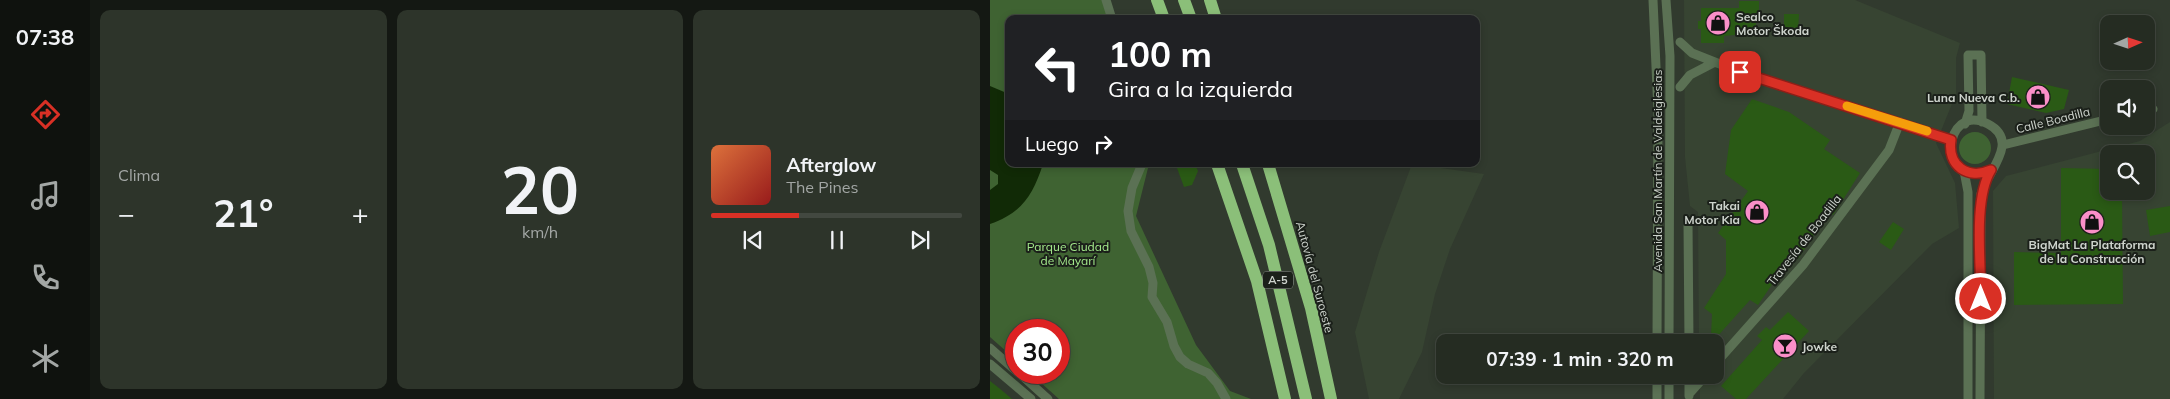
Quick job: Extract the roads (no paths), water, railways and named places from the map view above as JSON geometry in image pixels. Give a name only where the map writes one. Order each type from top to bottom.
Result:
[{"type":"highway","points":[[1157,0],[1163,15]]},
{"type":"highway","points":[[1184,0],[1190,15]]},
{"type":"highway","points":[[1210,0],[1215,15]]},
{"type":"highway","points":[[1219,167],[1257,281],[1285,399]]},
{"type":"highway","name":"A-5","points":[[1243,167],[1269,245],[1306,399]]},
{"type":"highway","name":"Autovía del Suroeste","points":[[1269,167],[1311,308],[1331,399]]},
{"type":"street","points":[[1106,0],[1111,15]]},
{"type":"street","name":"Avenida San Martín de Valdeiglesias","points":[[1653,0],[1658,110],[1657,334]]},
{"type":"street","name":"Avenida San Martín de Valdeiglesias","points":[[1666,0],[1670,56],[1669,334]]},
{"type":"street","points":[[1680,42],[1692,53],[1715,62],[1951,140]]},
{"type":"street","points":[[1965,124],[1969,111],[1968,54],[1980,55],[1982,122]]},
{"type":"street","points":[[1680,87],[1690,74],[1715,62]]},
{"type":"street","name":"Calle Boadilla","points":[[2003,145],[2100,121]]},
{"type":"street","name":"Travesía de Boadilla","points":[[1724,354],[1803,265],[1889,150],[1900,122]]},
{"type":"street","points":[[1980,399],[1981,200],[1984,181],[1998,163],[2003,145],[1998,133],[1982,122],[1965,124],[1954,133],[1951,140],[1951,154],[1958,167],[1973,174],[1983,174],[1991,170]]},
{"type":"street","points":[[1141,167],[1132,188],[1128,212],[1131,231],[1149,267],[1153,284],[1152,296],[1167,322],[1174,346],[1180,358],[1188,364],[1208,373],[1217,383],[1226,399]]},
{"type":"street","points":[[1964,171],[1968,192],[1968,399]]},
{"type":"street","points":[[1688,223],[1689,334]]},
{"type":"street","points":[[990,348],[1005,361]]},
{"type":"street","points":[[990,364],[1031,399]]},
{"type":"street","points":[[1031,384],[1048,399]]},
{"type":"street","points":[[1656,399],[1657,384]]},
{"type":"street","points":[[1669,384],[1669,399]]},
{"type":"street","points":[[1689,396],[1699,384]]},
{"type":"place","name":"Sealco Motor Škoda","points":[[1718,23]]},
{"type":"place","name":"Luna Nueva C.b.","points":[[2038,97]]},
{"type":"place","name":"Takai Motor Kia","points":[[1757,212]]},
{"type":"place","name":"BigMat La Plataforma de la Construcción","points":[[2092,222]]},
{"type":"place","name":"Jowke","points":[[1785,346]]},
{"type":"park label","name":"Parque Ciudad de Mayarí","points":[[1068,253]]}]
